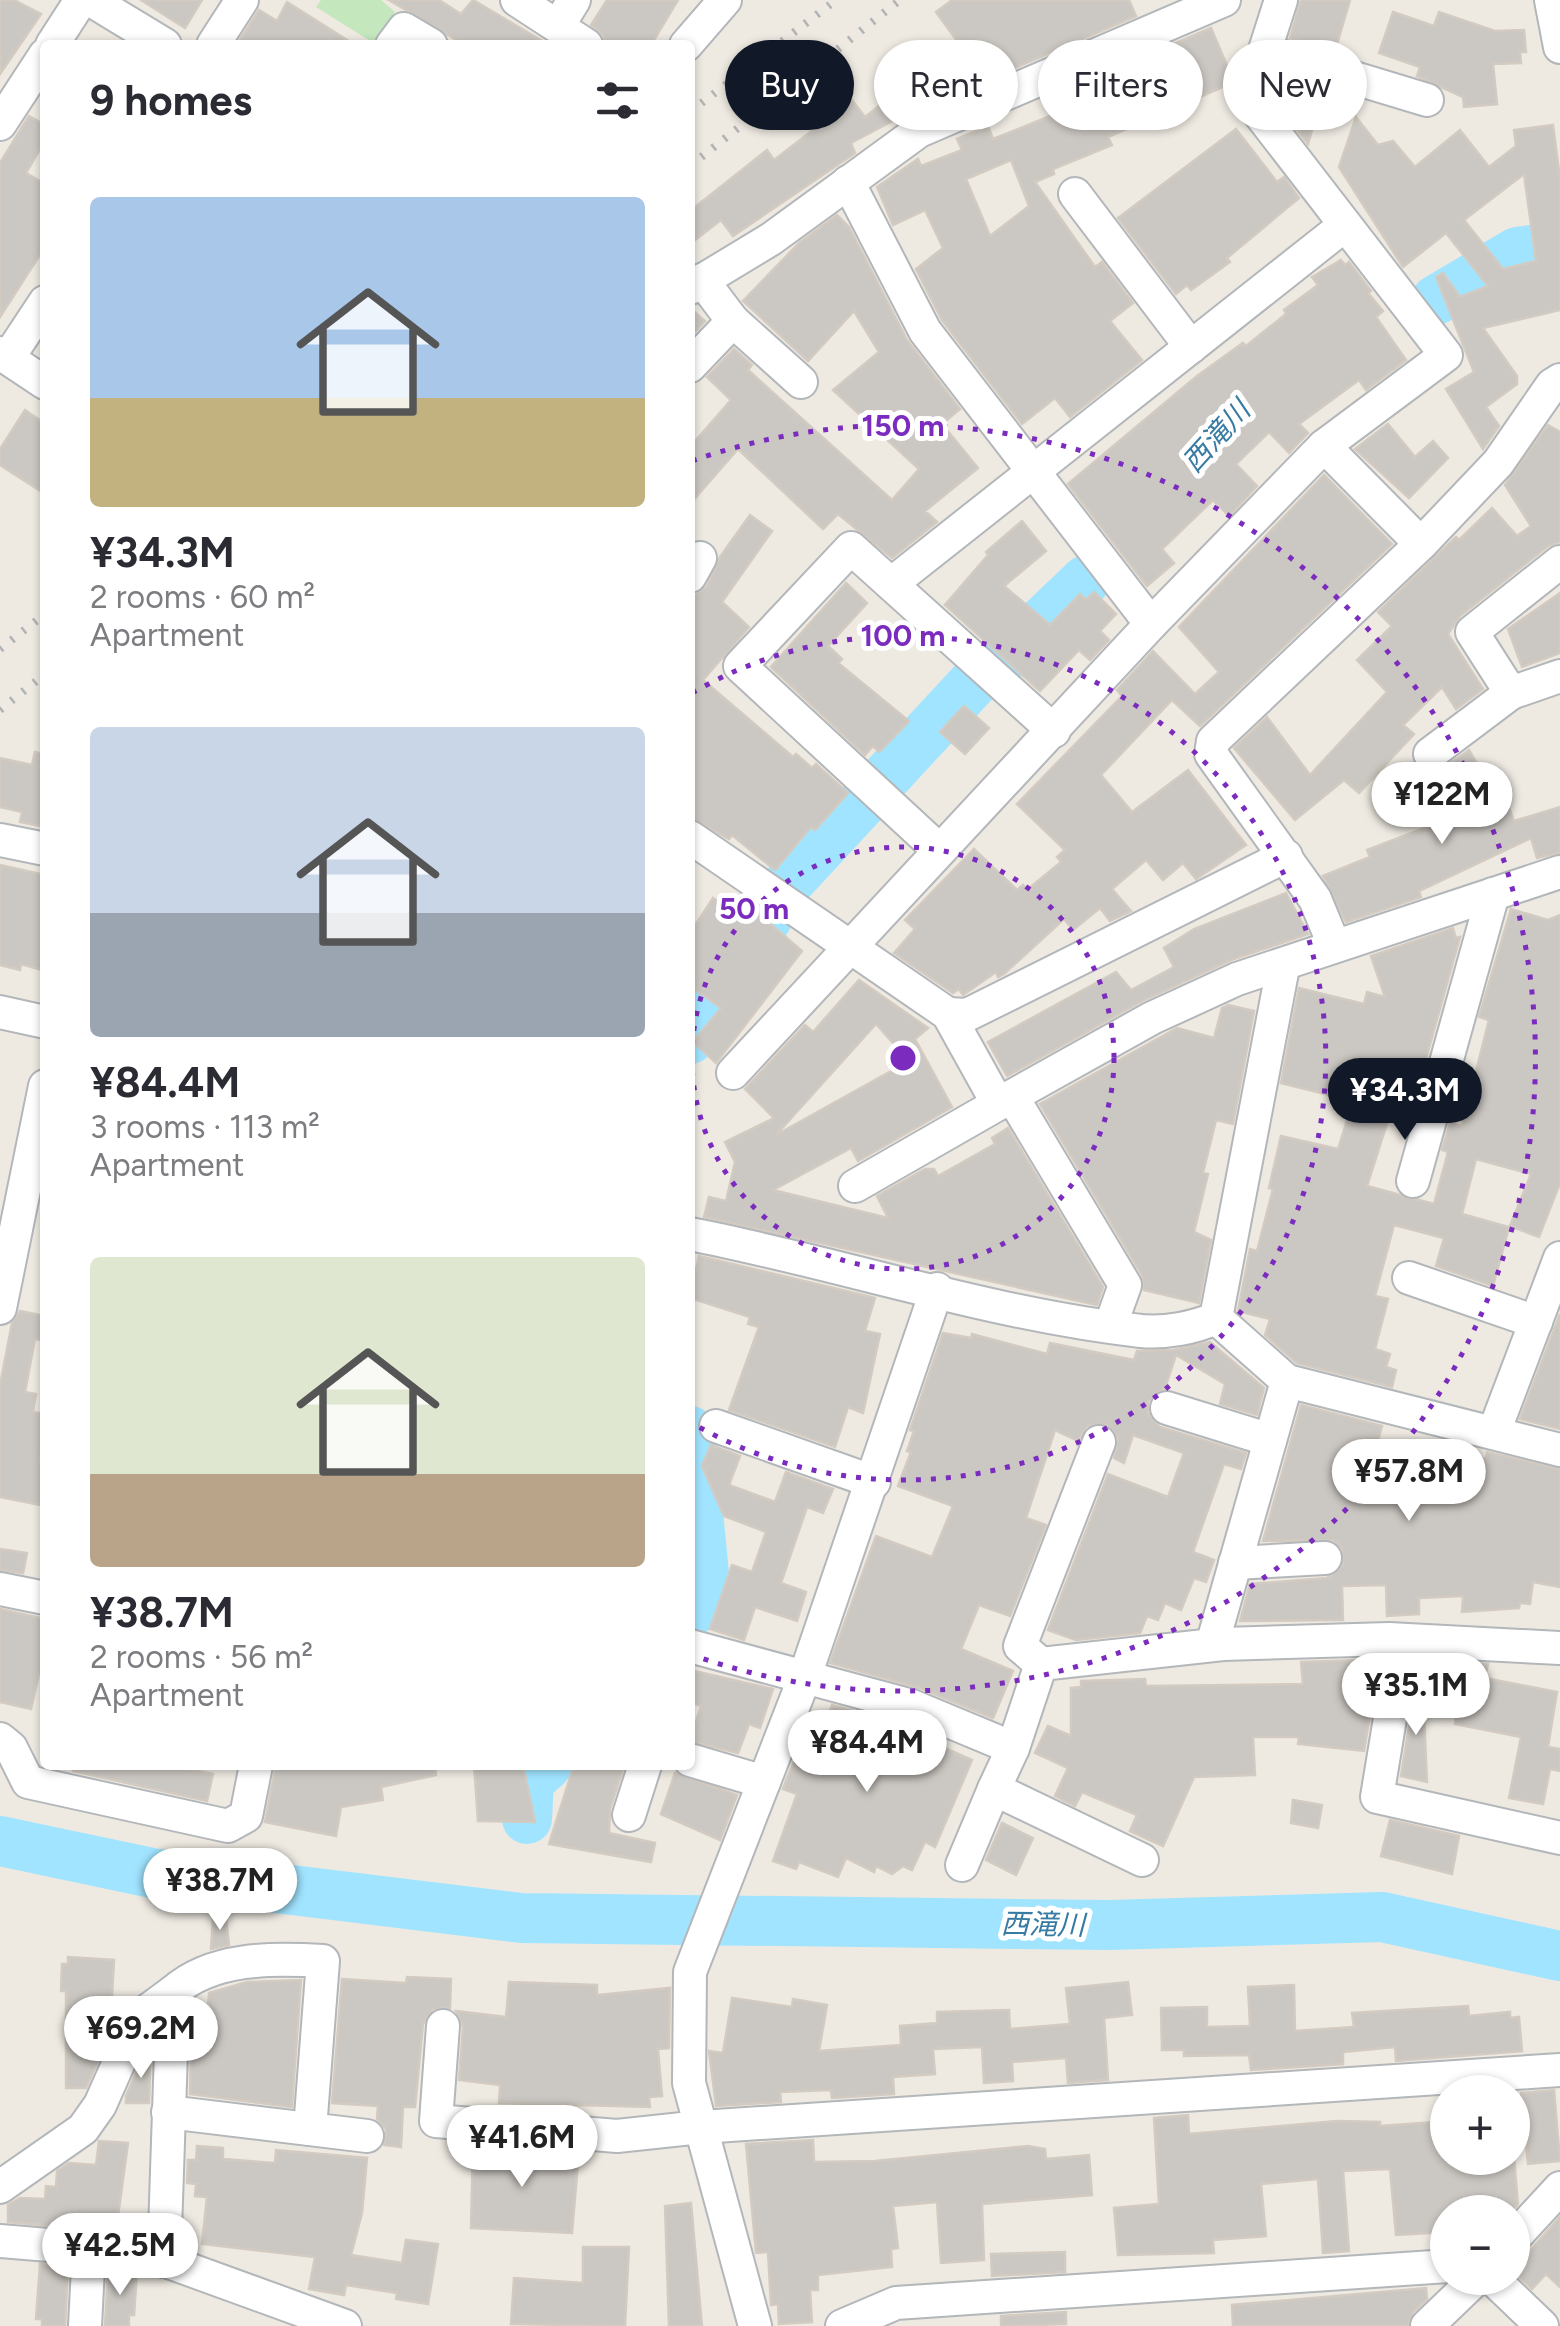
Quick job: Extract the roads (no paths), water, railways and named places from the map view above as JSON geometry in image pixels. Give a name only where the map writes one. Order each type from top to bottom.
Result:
[{"type":"street","points":[[55,40],[81,0]]},
{"type":"street","points":[[91,0],[157,40]]},
{"type":"street","points":[[216,40],[242,0]]},
{"type":"street","points":[[516,0],[566,13],[583,40]]},
{"type":"street","points":[[690,40],[726,0]]},
{"type":"street","points":[[802,382],[696,284],[770,239],[919,131],[1224,0]]},
{"type":"street","points":[[1269,40],[1282,0]]},
{"type":"street","points":[[1551,0],[1560,47]]},
{"type":"street","points":[[396,40],[404,29],[422,40]]},
{"type":"street","points":[[0,124],[12,82],[40,59]]},
{"type":"street","points":[[1367,82],[1427,100]]},
{"type":"street","points":[[733,1073],[1151,624],[1324,446],[1446,355],[1272,130]]},
{"type":"street","points":[[848,182],[925,332],[1030,473],[1151,624]]},
{"type":"street","points":[[1075,194],[1190,347]]},
{"type":"street","points":[[891,584],[1344,225]]},
{"type":"street","points":[[40,309],[4,356],[40,379]]},
{"type":"street","points":[[695,361],[733,320]]},
{"type":"street","points":[[1334,945],[1315,899],[1211,754],[1213,741],[1421,544],[1498,463],[1552,385],[1560,380]]},
{"type":"street","points":[[1324,446],[1421,544]]},
{"type":"street","points":[[939,850],[740,666],[851,548],[1054,731]]},
{"type":"street","points":[[1512,693],[1472,632],[1560,562]]},
{"type":"street","points":[[1430,754],[1512,693],[1560,676]]},
{"type":"street","points":[[0,840],[40,847]]},
{"type":"street","points":[[696,853],[852,949],[948,1014],[1125,1285],[1112,1324]]},
{"type":"street","points":[[948,1014],[967,1015],[1286,856]]},
{"type":"street","points":[[855,1186],[1152,1018],[1237,978],[1282,967],[1334,945],[1560,872]]},
{"type":"street","points":[[1413,1181],[1493,894]]},
{"type":"street","points":[[1216,1318],[1282,967]]},
{"type":"street","points":[[0,1012],[40,1021]]},
{"type":"street","points":[[0,1308],[34,1202],[40,1139]]},
{"type":"street","points":[[695,1235],[1144,1331],[1196,1327],[1216,1318]]},
{"type":"street","points":[[1494,1432],[1560,1258]]},
{"type":"street","points":[[1409,1278],[1536,1322]]},
{"type":"street","points":[[755,2326],[701,2127],[687,2054],[693,1959],[804,1679],[874,1482],[936,1289]]},
{"type":"street","points":[[1216,1318],[1287,1380],[1560,1450]]},
{"type":"street","points":[[1212,1645],[1287,1380]]},
{"type":"street","points":[[1167,1408],[1270,1440]]},
{"type":"street","points":[[716,1426],[874,1482]]},
{"type":"street","points":[[1100,1442],[1020,1646],[1042,1664],[1212,1645],[1402,1640],[1560,1648]]},
{"type":"street","points":[[1235,1563],[1325,1558]]},
{"type":"street","points":[[0,1589],[40,1597]]},
{"type":"street","points":[[1402,1640],[1377,1797],[1560,1838]]},
{"type":"street","points":[[695,1647],[912,1706],[1013,1748]]},
{"type":"street","points":[[962,1865],[1013,1748],[1042,1664]]},
{"type":"street","points":[[0,1739],[11,1748],[28,1782],[228,1826],[246,1816],[255,1770]]},
{"type":"street","points":[[695,1761],[764,1782]]},
{"type":"street","points":[[629,1815],[643,1770]]},
{"type":"street","points":[[994,1789],[1142,1860]]},
{"type":"street","points":[[0,2187],[83,2128],[100,2105],[139,2016],[189,1978],[266,1958],[323,1961],[310,2129]]},
{"type":"street","points":[[164,2260],[172,1992]]},
{"type":"street","points":[[443,2026],[436,2122],[616,2136],[701,2127],[1560,2070]]},
{"type":"street","points":[[168,2112],[367,2136]]},
{"type":"street","points":[[1530,2220],[1560,2188]]},
{"type":"street","points":[[0,2240],[144,2253],[344,2326]]},
{"type":"street","points":[[85,2326],[89,2248]]},
{"type":"street","points":[[842,2326],[896,2303],[1430,2267]]},
{"type":"street","points":[[1426,2326],[1459,2295]]},
{"type":"street","points":[[1510,2295],[1542,2326]]},
{"type":"waterway","name":"西滝川","points":[[1436,300],[1517,252],[1560,246]]},
{"type":"waterway","name":"西滝川","points":[[1001,661],[1086,580]]},
{"type":"waterway","name":"西滝川","points":[[886,777],[973,683]]},
{"type":"waterway","name":"西滝川","points":[[789,882],[863,802]]},
{"type":"waterway","name":"西滝川","points":[[695,1031],[768,917]]},
{"type":"waterway","name":"西滝川","points":[[695,1482],[705,1584],[695,1603]]},
{"type":"waterway","name":"西滝川","points":[[527,1819],[529,1781],[541,1770]]},
{"type":"waterway","name":"西滝川","points":[[0,1841],[152,1873],[521,1918],[1109,1925],[1382,1917],[1560,1956]]},
{"type":"railway","points":[[695,108],[836,0]]},
{"type":"railway","points":[[695,162],[900,0]]},
{"type":"railway","points":[[0,649],[40,618]]},
{"type":"railway","points":[[0,710],[40,678]]}]
